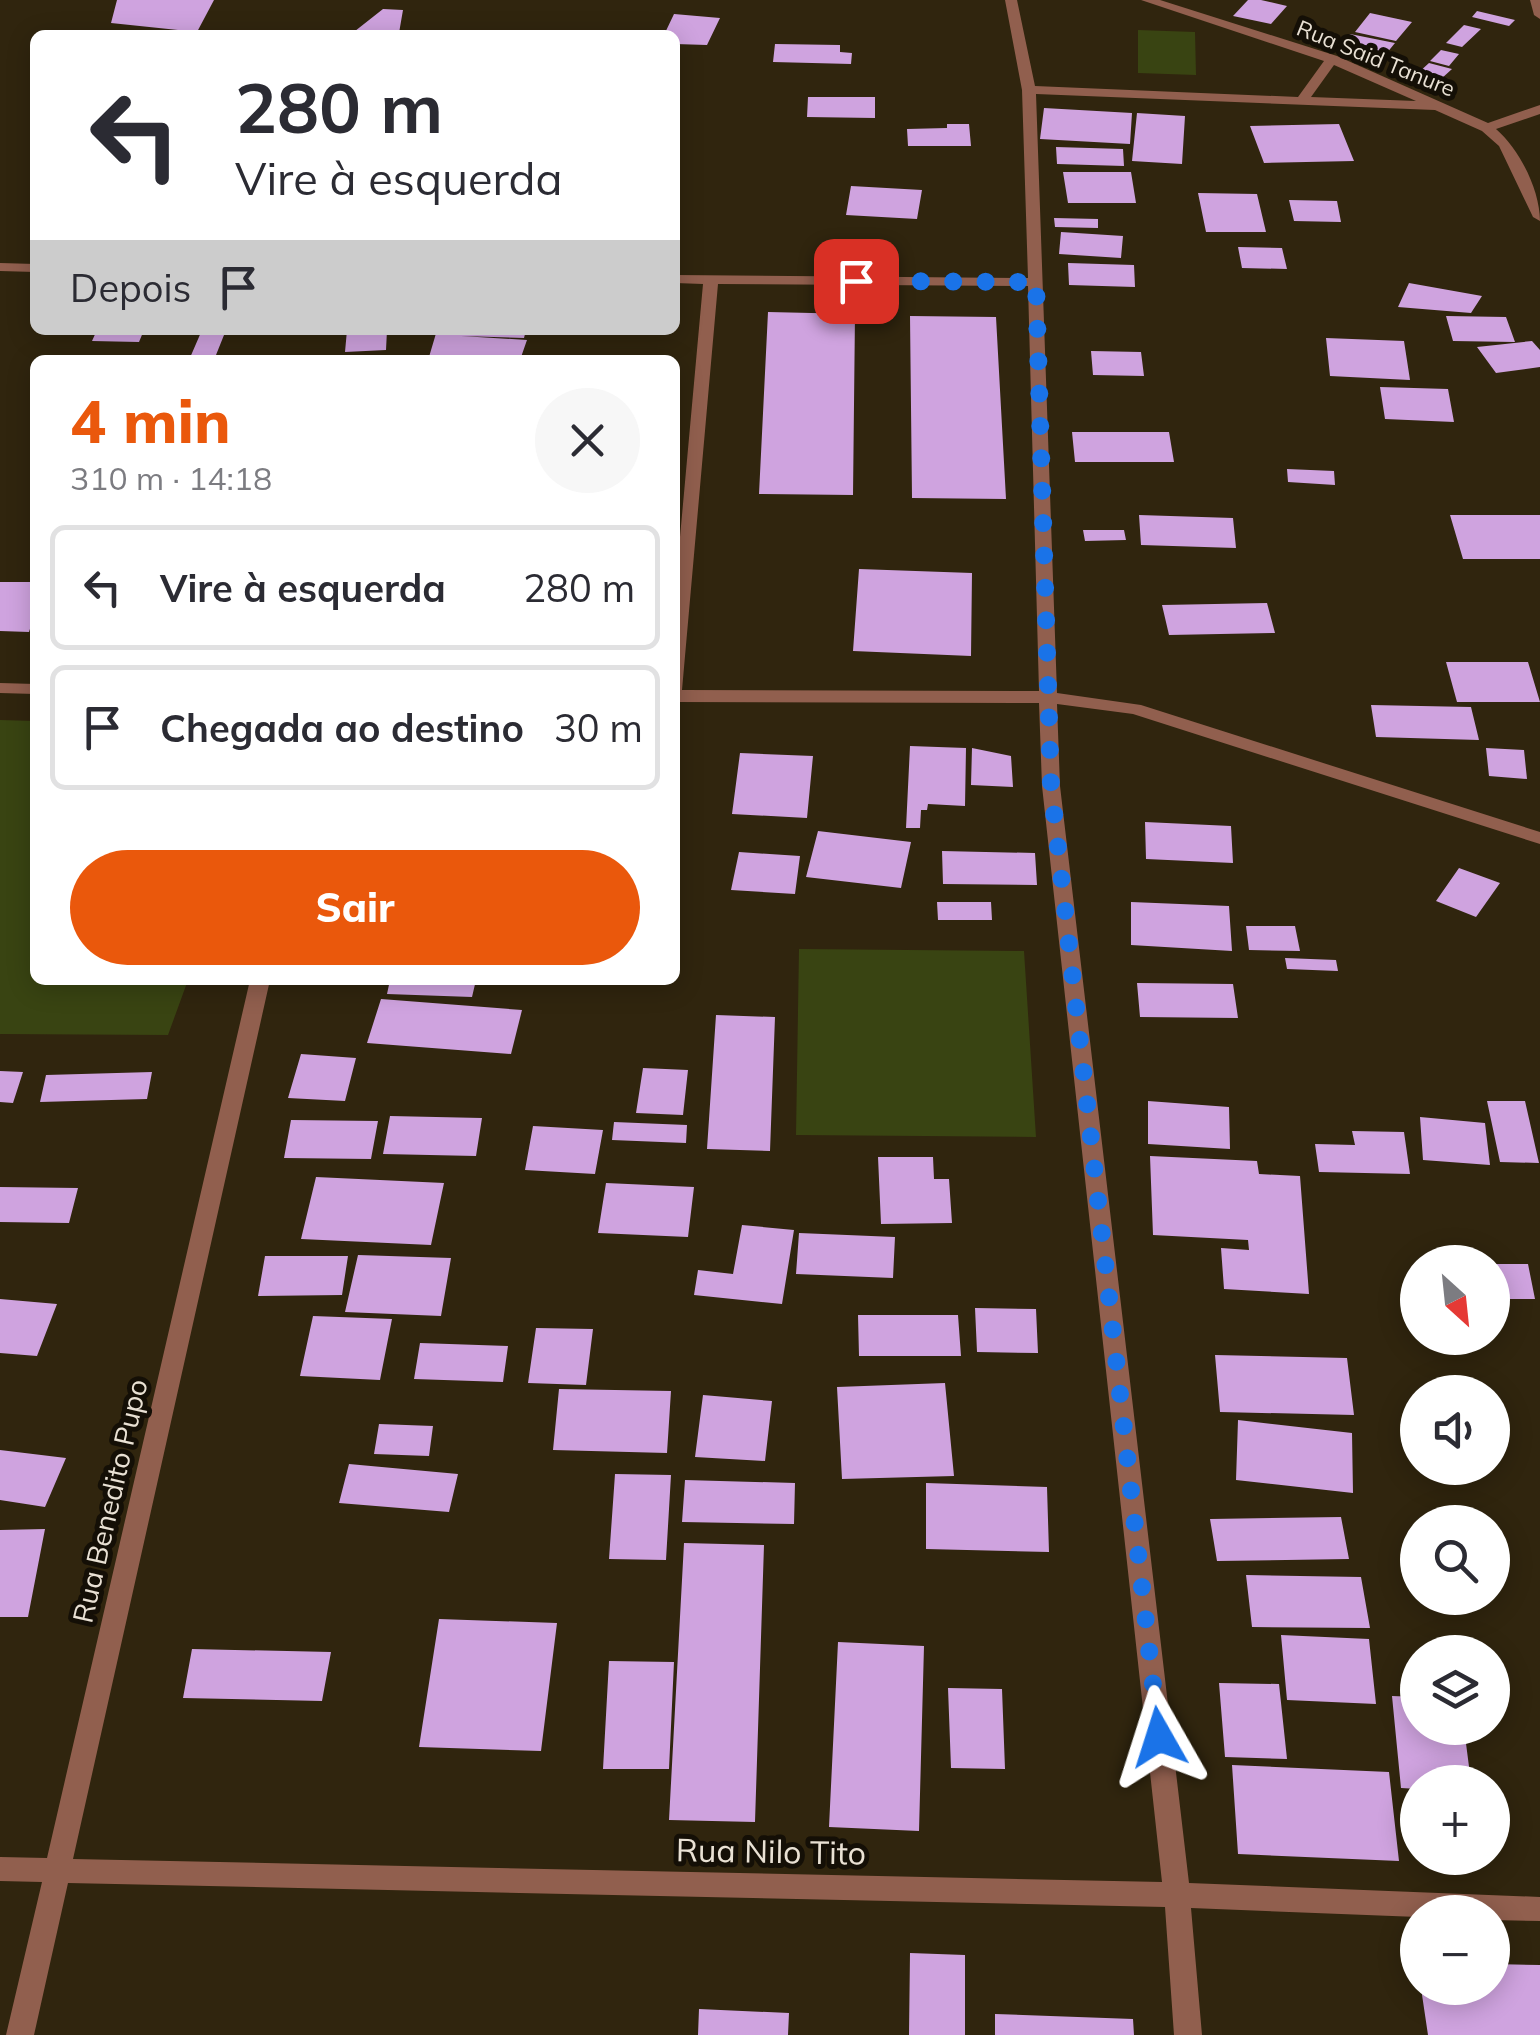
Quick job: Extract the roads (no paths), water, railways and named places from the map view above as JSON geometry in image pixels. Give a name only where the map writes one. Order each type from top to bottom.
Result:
[{"type":"street","points":[[1011,0],[1029,90],[1051,786],[1177,1895],[1188,2035]]},
{"type":"street","name":"Rua Said Tanure","points":[[1147,0],[1332,58],[1487,128],[1505,144],[1540,217]]},
{"type":"street","points":[[1536,0],[1540,15]]},
{"type":"street","points":[[1300,103],[1332,58]]},
{"type":"street","points":[[1029,90],[1447,107]]},
{"type":"street","points":[[1487,128],[1540,109]]},
{"type":"street","points":[[0,267],[30,268]]},
{"type":"street","points":[[680,280],[1036,282]]},
{"type":"street","points":[[680,631],[711,280]]},
{"type":"street","points":[[0,688],[30,689]]},
{"type":"street","points":[[680,696],[1047,698],[1135,710],[1540,838]]},
{"type":"street","name":"Rua Benedito Pupo","points":[[20,2035],[259,985]]},
{"type":"street","name":"Rua Nilo Tito","points":[[0,1869],[1177,1895],[1540,1909]]}]
